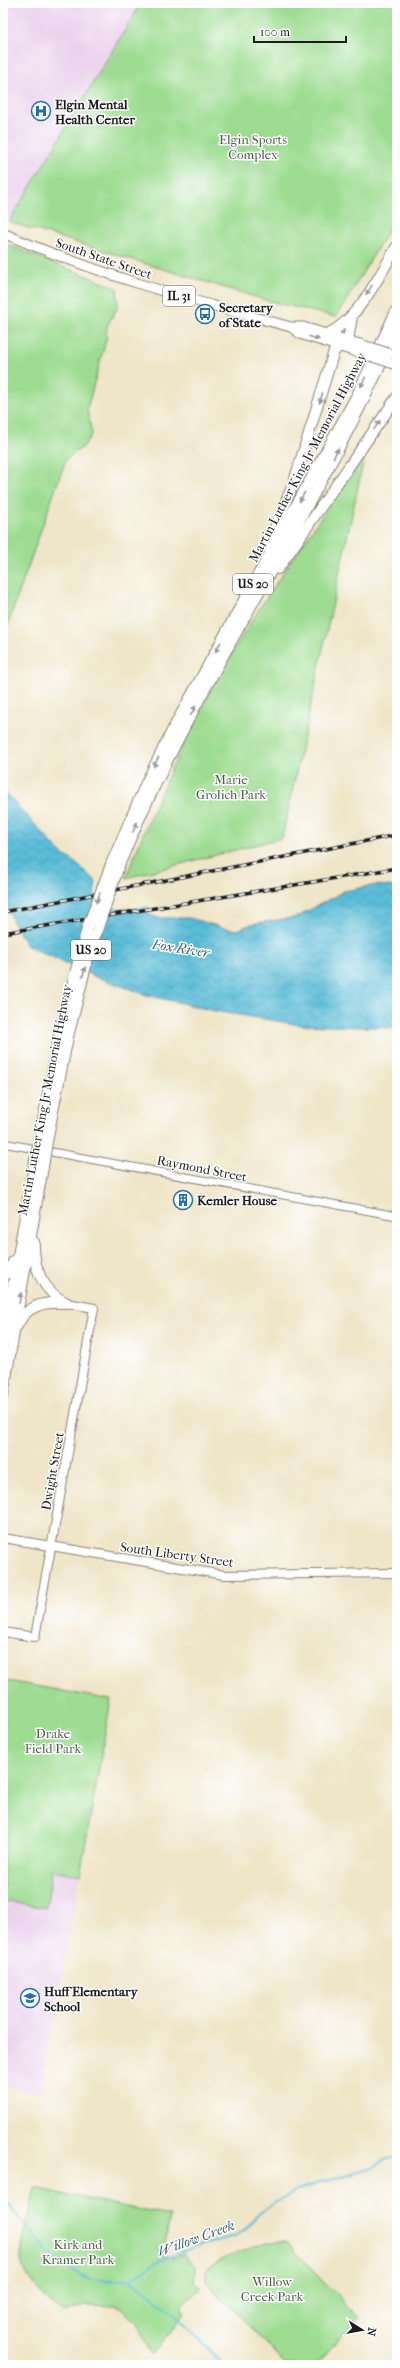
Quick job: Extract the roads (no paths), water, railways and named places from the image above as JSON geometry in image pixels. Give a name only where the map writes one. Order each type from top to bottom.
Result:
[{"type":"highway","points":[[328,334],[336,330],[352,317],[397,246]]},
{"type":"highway","name":"Martin Luther King Jr Memorial Highway","points":[[3,1341],[19,1252],[38,1166],[63,1036],[116,863],[146,782],[174,727],[356,397],[397,309]]},
{"type":"highway","points":[[229,628],[277,526],[310,434],[334,351],[348,340],[352,317]]},
{"type":"highway","name":"Martin Luther King Jr Memorial Highway","points":[[116,863],[165,763],[361,406],[397,329]]},
{"type":"highway","points":[[242,622],[397,396]]},
{"type":"highway","name":"Martin Luther King Jr Memorial Highway","points":[[3,1395],[34,1220],[38,1166]]},
{"type":"highway","points":[[34,1220],[34,1249],[39,1274],[45,1286],[55,1298],[67,1303]]},
{"type":"highway","points":[[3,1277],[10,1269],[19,1252]]},
{"type":"highway","points":[[13,1336],[19,1322],[34,1306],[44,1303],[67,1303]]},
{"type":"main road","name":"South State Street","points":[[3,233],[98,272],[291,328],[300,334],[339,346],[371,352],[393,359]]},
{"type":"main road","name":"South State Street","points":[[291,328],[303,327],[328,334],[348,340],[371,352]]},
{"type":"main road","name":"Dwight Street","points":[[3,1632],[35,1637],[94,1308],[67,1303]]},
{"type":"main road","name":"South Liberty Street","points":[[3,1538],[232,1575],[397,1573]]},
{"type":"street","name":"Raymond Street","points":[[3,1143],[397,1216]]},
{"type":"water","name":"Fox River","points":[[3,790],[63,855],[71,859],[96,881],[94,893],[96,898],[120,910],[149,907],[148,914],[158,918],[190,918],[224,928],[238,930],[251,924],[297,917],[344,891],[376,885],[397,887],[397,1028],[301,1025],[215,1011],[147,995],[91,975],[26,945],[12,920],[3,893]]},
{"type":"waterway","name":"Willow Creek","points":[[131,2279],[156,2263],[194,2247],[235,2236],[244,2231],[261,2211],[297,2190],[372,2167],[388,2159],[397,2157]]},
{"type":"waterway","points":[[3,2197],[29,2231],[50,2254],[73,2271],[90,2279],[131,2279],[176,2315],[222,2365]]},
{"type":"railway","points":[[3,912],[397,835]]},
{"type":"railway","points":[[3,933],[397,868]]},
{"type":"place","name":"Elgin Mental Health Center","points":[[41,111]]},
{"type":"place","name":"Secretary of State","points":[[205,314]]},
{"type":"place","name":"Kemler House","points":[[183,1200]]},
{"type":"place","name":"Huff Elementary School","points":[[30,1998]]},
{"type":"park label","name":"Elgin Sports Complex","points":[[253,146]]},
{"type":"park label","name":"Marie Grolich Park","points":[[231,786]]},
{"type":"park label","name":"Drake Field Park","points":[[53,1740]]},
{"type":"park label","name":"Kirk and Kramer Park","points":[[78,2252]]},
{"type":"park label","name":"Willow Creek Park","points":[[272,2288]]}]
